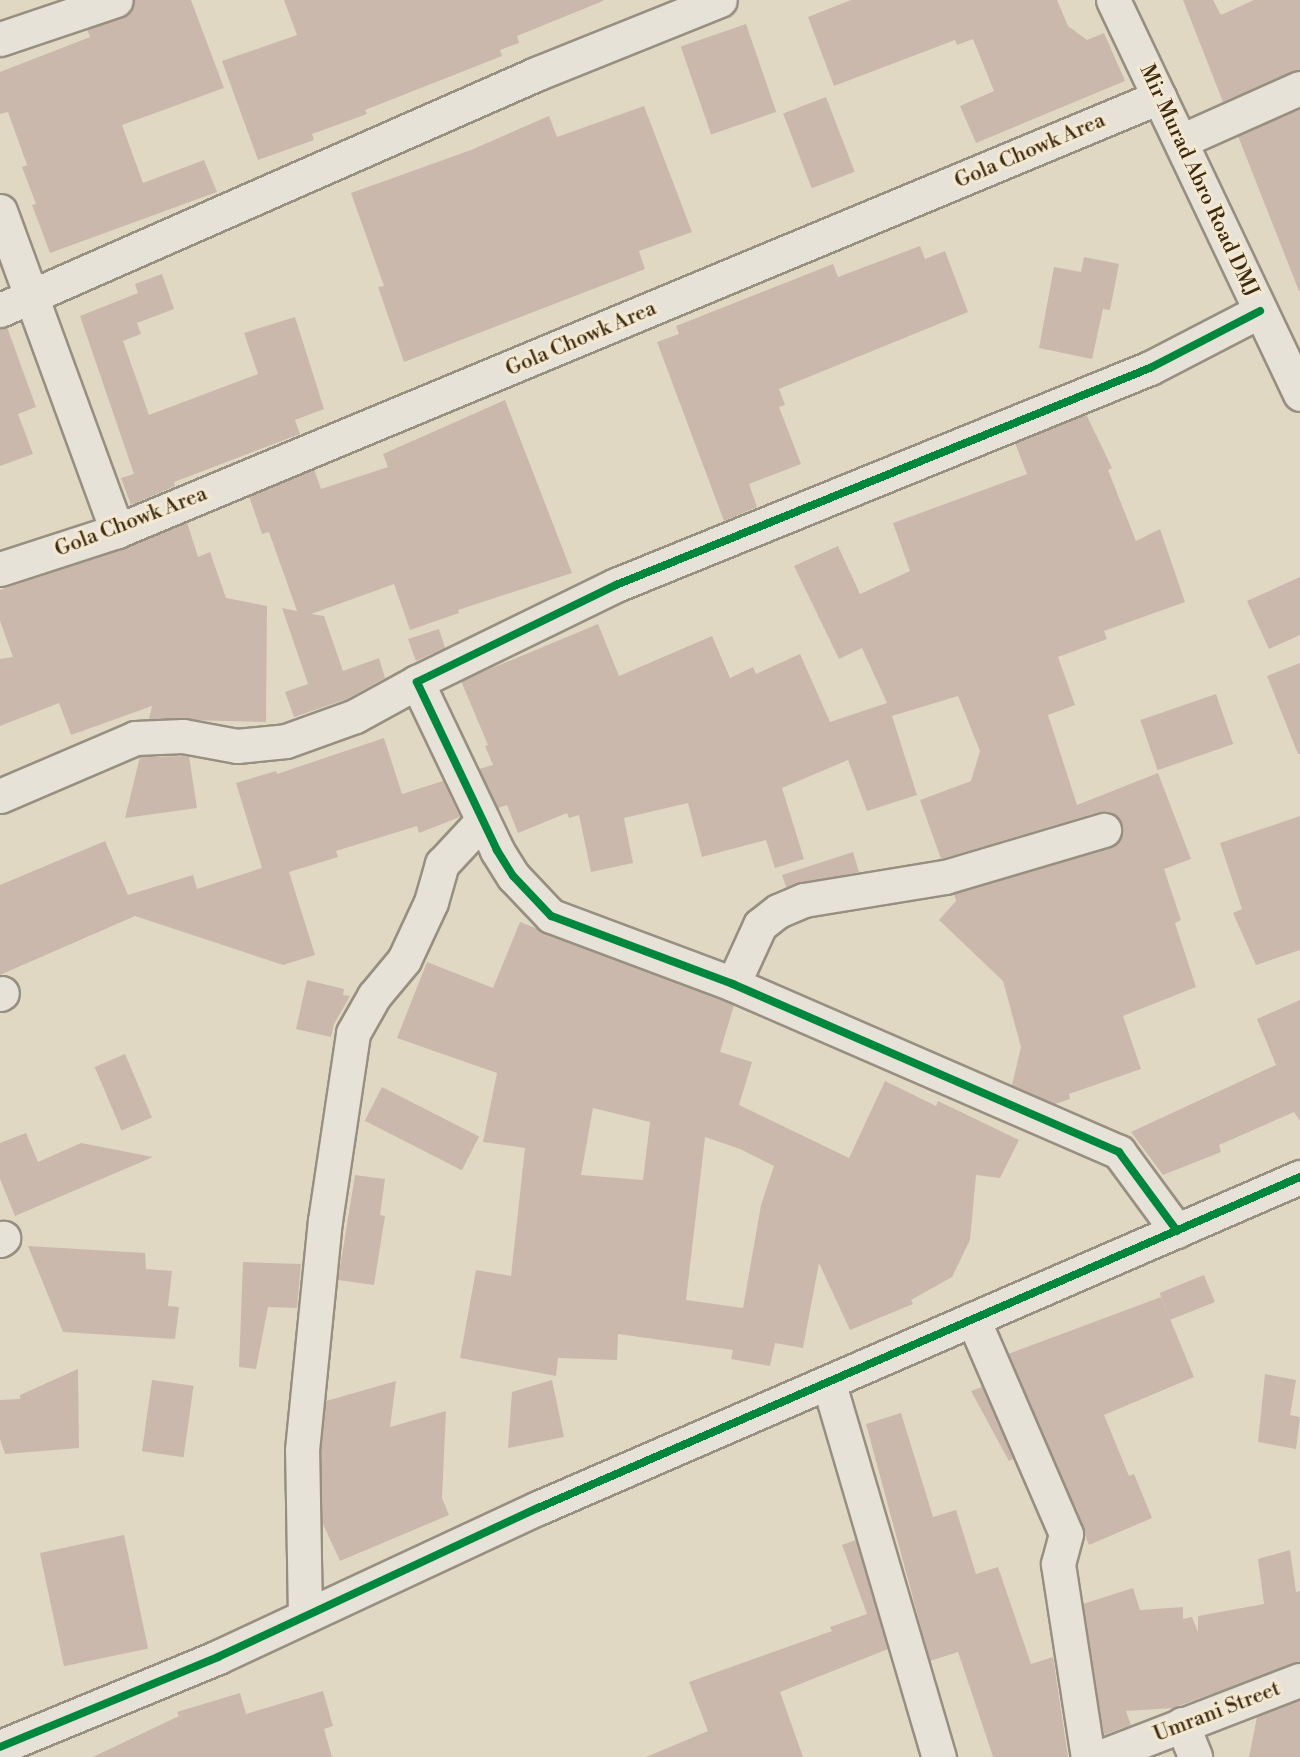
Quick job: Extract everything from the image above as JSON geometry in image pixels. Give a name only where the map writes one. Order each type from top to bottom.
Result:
[{"type":"street","points":[[0,39],[116,0]]},
{"type":"street","points":[[0,310],[536,75],[720,0]]},
{"type":"street","name":"Mir Murad Abro Road DMJ","points":[[1113,0],[1159,97],[1183,140],[1300,394]]},
{"type":"street","points":[[1183,140],[1300,88]]},
{"type":"street","name":"Gola Chowk Area","points":[[0,569],[117,531],[1159,97]]},
{"type":"street","points":[[0,211],[117,531]]},
{"type":"street","points":[[0,796],[135,738],[183,736],[237,746],[286,741],[355,716],[417,682],[616,585],[1150,368],[1260,311]]},
{"type":"street","points":[[417,682],[482,821],[513,876],[551,916],[733,984],[1119,1152],[1177,1231]]},
{"type":"street","points":[[305,1616],[302,1450],[325,1221],[353,1033],[374,996],[404,960],[431,902],[442,864],[482,821]]},
{"type":"street","points":[[733,984],[760,925],[778,911],[804,900],[945,877],[1104,830]]},
{"type":"street","points":[[0,1747],[305,1616],[538,1508],[829,1384],[1300,1177]]},
{"type":"street","points":[[973,1320],[1066,1534],[1058,1564],[1088,1757]]},
{"type":"street","points":[[829,1384],[939,1757]]},
{"type":"street","name":"Umrani Street","points":[[1100,1757],[1300,1680]]},
{"type":"street","points":[[1182,1724],[1195,1757]]},
{"type":"building","points":[[134,0],[191,0],[224,88],[122,125],[143,183],[204,160],[217,192],[50,253],[32,205],[36,204],[22,167],[27,165],[8,112],[0,114],[0,72],[90,37],[87,29],[123,18],[130,12]]},
{"type":"building","points":[[284,0],[603,1],[517,36],[519,43],[500,50],[502,56],[365,110],[367,114],[312,134],[314,140],[258,160],[222,61],[297,35]]},
{"type":"building","points":[[851,0],[1057,0],[1068,26],[1087,40],[1104,33],[1125,81],[976,143],[960,106],[994,91],[973,39],[957,45],[955,40],[834,86],[808,17]]},
{"type":"building","points":[[1183,0],[1213,0],[1221,15],[1254,0],[1300,0],[1300,70],[1223,102]]},
{"type":"building","points":[[746,24],[776,112],[711,134],[681,46]]},
{"type":"building","points":[[826,97],[855,172],[812,188],[783,113]]},
{"type":"building","points":[[644,106],[692,232],[639,251],[645,269],[404,362],[378,287],[384,286],[351,193],[471,150],[549,116],[557,137]]},
{"type":"building","points":[[1300,109],[1300,291],[1299,291],[1238,136]]},
{"type":"building","points":[[920,246],[925,259],[945,251],[968,312],[779,389],[785,405],[779,407],[801,464],[749,484],[757,507],[724,521],[657,342],[679,334],[676,326],[833,264],[838,277]]},
{"type":"building","points":[[1084,257],[1119,264],[1110,310],[1103,309],[1092,359],[1039,348],[1054,267],[1081,272]]},
{"type":"building","points":[[162,274],[174,309],[137,323],[141,334],[123,341],[149,415],[258,374],[244,333],[295,317],[324,409],[295,420],[300,434],[174,482],[175,486],[131,505],[121,478],[134,474],[80,316],[138,293],[135,284]]},
{"type":"building","points":[[7,327],[36,407],[18,414],[33,454],[0,466],[0,328]]},
{"type":"building","points":[[505,400],[572,573],[458,610],[459,613],[410,630],[394,584],[311,614],[324,616],[343,671],[379,658],[385,678],[347,699],[294,717],[285,692],[308,684],[282,608],[297,611],[269,532],[262,534],[249,496],[314,469],[321,489],[388,467],[383,454]]},
{"type":"building","points":[[1086,414],[1112,468],[1108,470],[1136,541],[1160,529],[1185,602],[1104,631],[1107,639],[1058,657],[1075,705],[1048,715],[1077,805],[1158,773],[1191,859],[1164,869],[1181,920],[1175,923],[1196,987],[1123,1016],[1141,1069],[1069,1094],[1070,1099],[1055,1104],[1012,1085],[1021,1047],[1003,981],[939,920],[956,901],[954,894],[1109,848],[1118,842],[1122,825],[1116,816],[1099,812],[941,859],[920,800],[971,781],[980,751],[958,696],[892,716],[917,795],[867,811],[848,760],[782,788],[804,859],[775,868],[766,840],[702,857],[688,803],[624,818],[633,863],[591,872],[579,815],[569,818],[567,813],[518,833],[507,805],[498,808],[479,769],[493,765],[485,746],[488,745],[461,681],[598,624],[619,676],[712,636],[730,678],[753,667],[756,674],[800,654],[830,722],[887,703],[862,648],[839,659],[794,566],[838,546],[860,594],[910,571],[893,523],[1027,474],[1015,443]]},
{"type":"building","points":[[187,522],[198,557],[210,552],[226,598],[267,606],[266,722],[149,719],[152,706],[71,735],[59,703],[0,726],[0,659],[13,657],[0,621],[0,590],[123,549]]},
{"type":"building","points":[[1300,577],[1300,635],[1269,649],[1247,601]]},
{"type":"building","points":[[439,629],[445,648],[416,661],[408,639]]},
{"type":"building","points":[[1300,663],[1300,754],[1298,754],[1267,676]]},
{"type":"building","points":[[1216,694],[1233,744],[1158,770],[1140,720]]},
{"type":"building","points":[[384,738],[402,794],[443,781],[460,817],[419,833],[417,826],[336,851],[338,857],[289,872],[315,955],[283,965],[135,916],[0,975],[0,885],[105,841],[128,895],[193,875],[197,889],[262,868],[236,783],[276,771],[277,774]]},
{"type":"building","points":[[189,756],[197,808],[125,818],[140,757]]},
{"type":"building","points":[[1300,816],[1300,950],[1256,965],[1233,913],[1242,909],[1220,843]]},
{"type":"building","points":[[853,852],[859,872],[786,887],[782,875]]},
{"type":"building","points":[[520,922],[734,1005],[720,1052],[752,1062],[739,1105],[849,1158],[885,1081],[936,1106],[938,1101],[1019,1140],[1000,1178],[976,1175],[970,1240],[952,1277],[911,1300],[913,1304],[850,1330],[819,1263],[803,1348],[775,1343],[770,1366],[731,1359],[733,1350],[618,1334],[617,1360],[558,1358],[556,1376],[460,1358],[476,1270],[511,1276],[525,1148],[483,1142],[497,1073],[397,1038],[427,962],[493,988]],"holes":[[[593,1108],[650,1122],[643,1180],[581,1175]],[[705,1137],[740,1149],[774,1166],[761,1205],[743,1308],[686,1300]]]},
{"type":"building","points":[[307,980],[344,989],[343,995],[350,996],[334,1024],[331,1037],[296,1029]]},
{"type":"building","points":[[1300,1000],[1300,1121],[1294,1112],[1219,1145],[1221,1152],[1163,1175],[1131,1132],[1276,1065],[1257,1019]]},
{"type":"building","points":[[125,1054],[152,1118],[122,1130],[95,1067]]},
{"type":"building","points":[[382,1087],[479,1136],[462,1170],[365,1121]]},
{"type":"building","points":[[26,1133],[38,1162],[81,1143],[153,1157],[15,1216],[0,1179],[0,1143]]},
{"type":"building","points":[[355,1175],[385,1179],[380,1215],[385,1216],[374,1285],[338,1280]]},
{"type":"building","points":[[28,1246],[145,1253],[146,1269],[172,1271],[168,1306],[179,1307],[175,1339],[63,1332]]},
{"type":"building","points":[[243,1262],[301,1264],[297,1308],[268,1307],[256,1369],[239,1367]]},
{"type":"building","points":[[1204,1275],[1215,1302],[1170,1320],[1159,1293]]},
{"type":"building","points":[[1161,1297],[1194,1377],[1104,1415],[1129,1476],[1134,1474],[1152,1518],[1089,1545],[1008,1354]]},
{"type":"building","points":[[78,1369],[79,1448],[5,1454],[0,1439],[0,1400],[20,1399],[20,1395]]},
{"type":"building","points":[[1265,1374],[1296,1380],[1290,1415],[1300,1417],[1296,1449],[1258,1442]]},
{"type":"building","points":[[152,1380],[194,1386],[184,1457],[142,1451]]},
{"type":"building","points":[[552,1380],[564,1437],[508,1448],[512,1392]]},
{"type":"building","points":[[396,1381],[390,1427],[446,1411],[442,1498],[449,1515],[340,1561],[322,1522],[321,1451],[326,1401]]},
{"type":"building","points":[[982,1387],[1013,1459],[1009,1461],[971,1391]]},
{"type":"building","points":[[901,1413],[933,1517],[956,1510],[976,1574],[998,1567],[1031,1664],[1053,1657],[1068,1757],[993,1757],[958,1652],[930,1661],[866,1424]]},
{"type":"building","points":[[124,1535],[148,1648],[64,1666],[40,1553]]},
{"type":"building","points":[[856,1540],[888,1649],[780,1692],[803,1757],[646,1757],[708,1731],[689,1682],[832,1631],[830,1627],[867,1614],[842,1545]]},
{"type":"building","points":[[1290,1550],[1296,1592],[1300,1591],[1300,1662],[1173,1708],[1126,1711],[1131,1725],[1104,1735],[1083,1604],[1133,1588],[1140,1610],[1183,1607],[1183,1619],[1192,1617],[1198,1632],[1198,1616],[1264,1604],[1258,1559]]},
{"type":"building","points":[[323,1691],[333,1726],[324,1729],[332,1757],[93,1757],[179,1716],[177,1712],[240,1693],[246,1714]]},
{"type":"building","points":[[1300,1700],[1300,1757],[1249,1757],[1257,1717]]},
{"type":"cycle path","points":[[1177,1231],[1119,1152],[733,984],[551,916],[513,876],[497,850],[417,682],[616,585],[1150,368],[1260,311]]},
{"type":"cycle path","points":[[0,1747],[218,1657],[538,1508],[1300,1177]]}]
